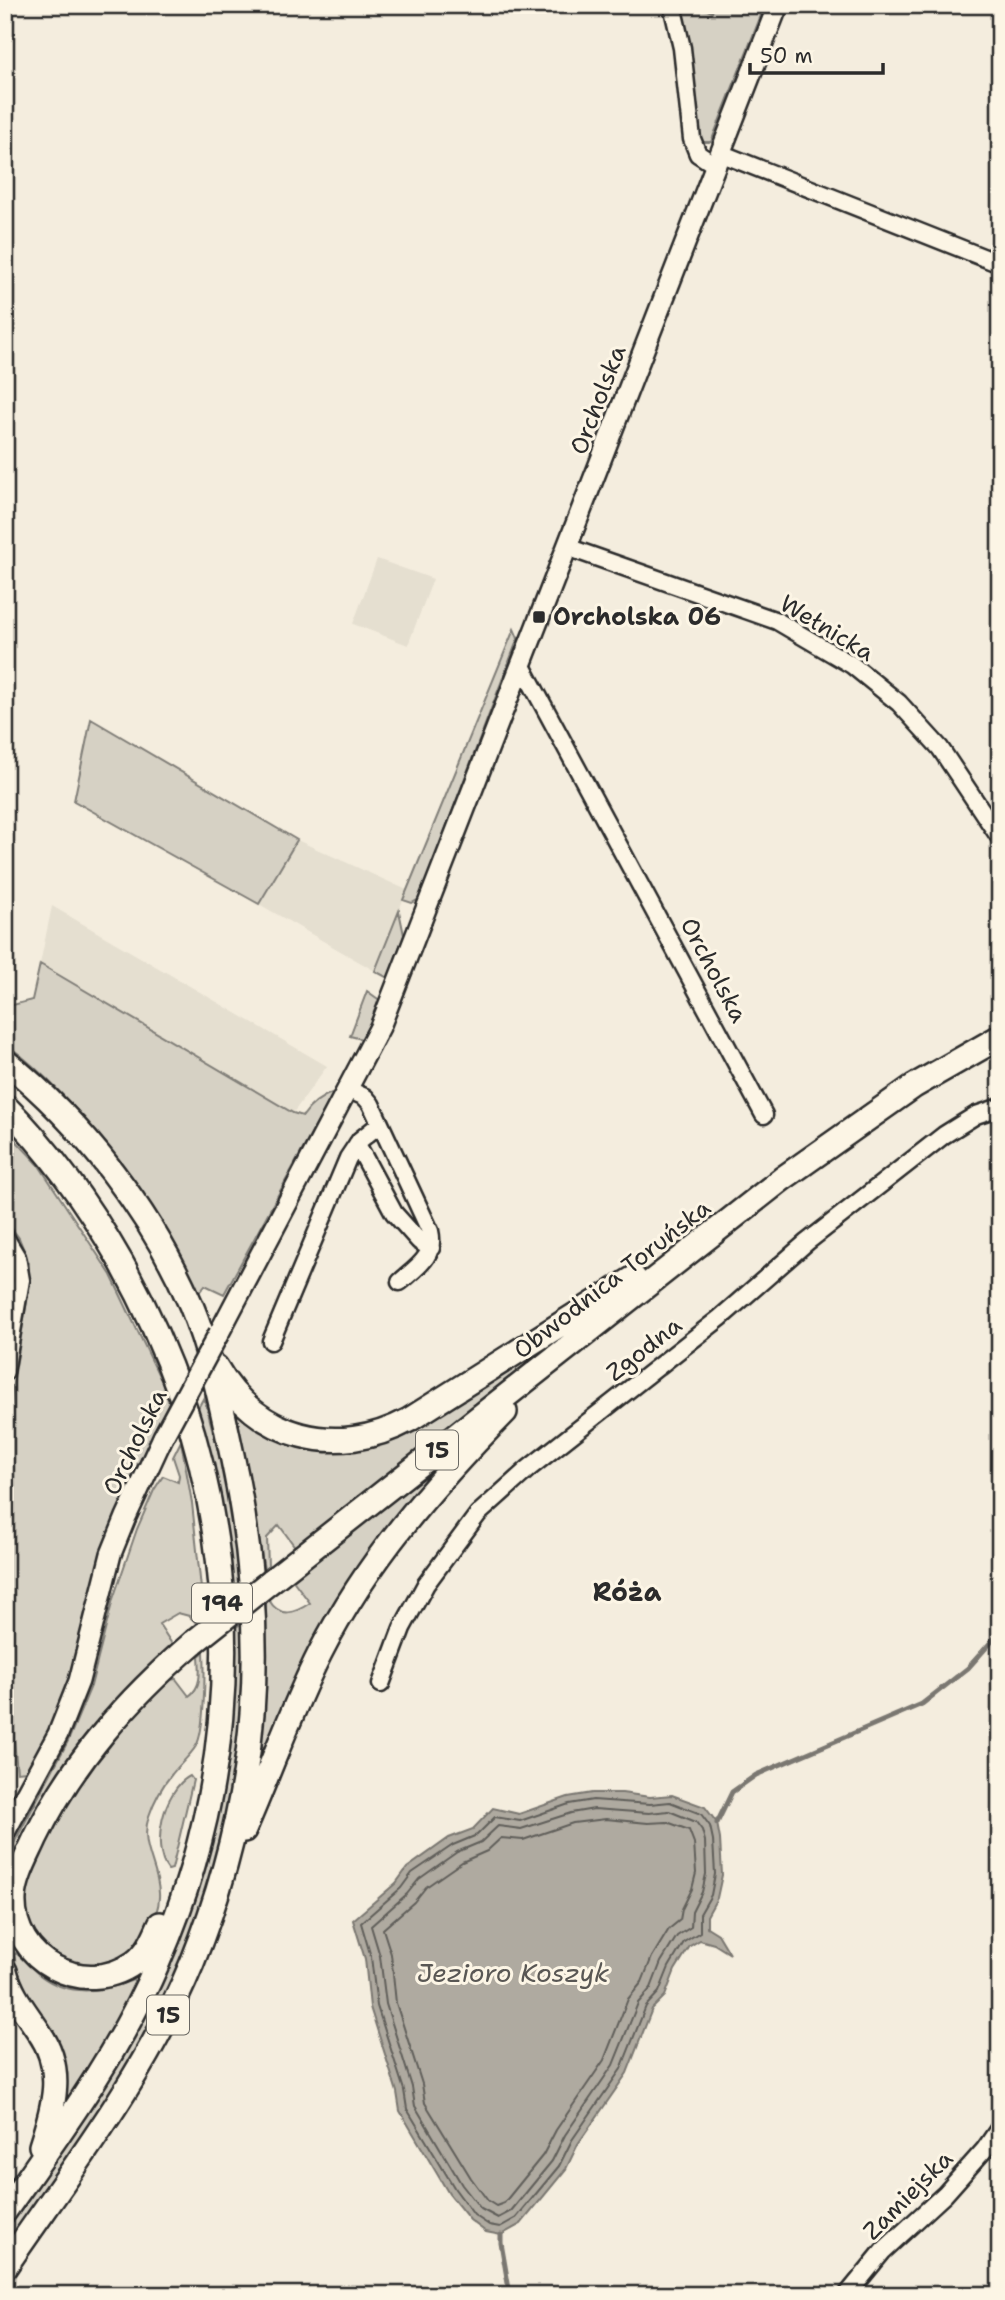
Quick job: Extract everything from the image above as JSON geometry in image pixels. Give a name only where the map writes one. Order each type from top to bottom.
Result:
[{"type":"main road","name":"Obwodnica Toruńska","points":[[18,1879],[58,1794],[92,1744],[136,1694],[194,1642],[722,1224],[879,1109],[935,1073],[1000,1037]]},
{"type":"main road","name":"194","points":[[5,1061],[66,1116],[128,1195],[211,1336],[212,1366],[244,1516],[254,1592],[255,1635],[253,1710],[246,1769],[219,1888]]},
{"type":"main road","name":"194","points":[[5,1106],[26,1127],[60,1170],[113,1248],[150,1318],[177,1381],[205,1477],[216,1536],[223,1622],[223,1685],[213,1783],[176,1916],[153,1974],[119,2039],[34,2170]]},
{"type":"main road","points":[[211,1336],[219,1372],[249,1407],[268,1421],[290,1432],[314,1439],[342,1441],[367,1438],[384,1433],[409,1420],[722,1224]]},
{"type":"main road","name":"15","points":[[5,2267],[107,2118],[148,2052],[190,1966],[219,1888],[312,1669],[339,1618],[399,1528],[440,1479],[550,1365],[603,1318]]},
{"type":"main road","points":[[18,1879],[14,1894],[14,1912],[20,1931],[31,1950],[44,1963],[60,1972],[94,1978],[114,1973],[135,1962],[154,1937],[202,1828]]},
{"type":"main road","name":"15","points":[[5,1913],[18,1879]]},
{"type":"main road","points":[[5,1971],[17,2001],[44,2039],[55,2068],[56,2085],[54,2104],[34,2170],[5,2211]]},
{"type":"street","points":[[672,5],[682,48],[692,139],[698,154],[718,159],[1000,264]]},
{"type":"street","name":"Orcholska","points":[[8,1827],[58,1734],[79,1681],[111,1554],[125,1517],[211,1336],[380,1027],[778,5]]},
{"type":"street","name":"Wełnicka","points":[[567,547],[777,621],[852,665],[899,703],[940,748],[1000,838]]},
{"type":"street","name":"Orcholska","points":[[521,664],[764,1115]]},
{"type":"street","points":[[347,1089],[368,1100],[430,1231],[431,1248],[426,1259],[400,1282]]},
{"type":"street","name":"Zgodna","points":[[381,1684],[402,1628],[426,1584],[478,1514],[528,1469],[720,1318],[807,1242],[944,1135],[976,1115],[1000,1107]]},
{"type":"street","points":[[271,1341],[330,1198],[357,1144],[380,1124]]},
{"type":"street","points":[[357,1144],[394,1213],[419,1241],[431,1248]]},
{"type":"street","points":[[5,1237],[17,1257],[21,1280],[5,1371]]},
{"type":"street","points":[[5,1801],[8,1827]]},
{"type":"street","name":"Zamiejska","points":[[847,2295],[883,2251],[945,2194],[985,2149],[1000,2127]]},
{"type":"shaded area","points":[[680,5],[695,5],[712,12],[715,5],[765,5],[711,142],[702,142],[698,135],[689,47]]},
{"type":"shaded area","points":[[377,559],[433,579],[408,645],[353,624]]},
{"type":"shaded area","points":[[514,629],[518,638],[419,899],[412,903],[403,900]]},
{"type":"shaded area","points":[[91,719],[297,840],[259,904],[74,801]]},
{"type":"shaded area","points":[[297,840],[407,890],[375,971],[259,904]]},
{"type":"shaded area","points":[[52,906],[327,1066],[293,1113],[40,964]]},
{"type":"shaded area","points":[[399,911],[404,935],[388,978],[375,971]]},
{"type":"shaded area","points":[[40,964],[293,1113],[303,1116],[316,1101],[334,1092],[224,1294],[205,1285],[197,1295],[115,1158],[64,1097],[5,1043],[5,1007],[32,1000]]},
{"type":"shaded area","points":[[367,991],[381,1001],[362,1039],[350,1036]]},
{"type":"shaded area","points":[[5,1129],[38,1164],[111,1275],[160,1378],[172,1396],[132,1477],[101,1560],[73,1672],[46,1736],[27,1771],[17,1772],[10,1695],[6,1492],[12,1390],[29,1289],[29,1263],[19,1238],[5,1219]]},
{"type":"shaded area","points":[[566,1334],[296,1548],[279,1525],[267,1538],[268,1566],[264,1570],[248,1472],[230,1405],[359,1449],[387,1441]]},
{"type":"shaded area","points":[[204,1397],[228,1490],[242,1587],[234,1594],[220,1498],[197,1410]]},
{"type":"shaded area","points":[[181,1441],[192,1503],[204,1617],[196,1623],[189,1616],[178,1613],[159,1624],[172,1644],[120,1694],[74,1750],[35,1811],[5,1878],[5,1860],[68,1741],[91,1686],[113,1599],[137,1529],[154,1490],[163,1476],[178,1482],[179,1475],[173,1457]]},
{"type":"shaded area","points":[[446,1459],[266,1749],[261,1745],[266,1682],[266,1603],[269,1600],[278,1610],[288,1612],[310,1603],[292,1579]]},
{"type":"shaded area","points":[[244,1621],[240,1720],[233,1780],[212,1873],[192,1934],[180,1964],[136,2051],[82,2137],[5,2249],[5,2229],[70,2136],[171,1958],[185,1923],[207,1853],[223,1782],[232,1704],[235,1628]]},
{"type":"shaded area","points":[[204,1652],[204,1700],[199,1739],[194,1750],[172,1774],[156,1799],[147,1827],[146,1837],[159,1893],[152,1924],[132,1951],[114,1962],[93,1966],[72,1963],[53,1955],[38,1941],[28,1922],[25,1899],[31,1876],[53,1829],[80,1783],[112,1740],[168,1680],[176,1679],[189,1696],[193,1692],[199,1678],[199,1656]]},
{"type":"shaded area","points":[[190,1776],[193,1780],[172,1869],[168,1870],[160,1847],[162,1819],[173,1793]]},
{"type":"shaded area","points":[[16,1953],[52,1983],[75,1990],[98,1990],[133,1980],[136,1983],[111,2030],[69,2097],[66,2095],[66,2073],[61,2054],[19,1975],[14,1955]]},
{"type":"water","name":"Jezioro Koszyk","points":[[592,1793],[650,1797],[672,1795],[705,1807],[717,1823],[722,1875],[717,1898],[707,1916],[707,1927],[718,1934],[730,1954],[714,1944],[700,1940],[690,1946],[675,1970],[665,1996],[652,2009],[627,2073],[578,2144],[566,2169],[521,2224],[501,2235],[486,2232],[470,2220],[449,2194],[400,2111],[397,2092],[370,2007],[365,1959],[353,1920],[396,1883],[407,1868],[449,1838],[473,1829],[493,1808],[519,1814],[568,1797]]},
{"type":"waterway","points":[[717,1823],[732,1792],[756,1775],[922,1704],[968,1668],[1000,1632]]},
{"type":"waterway","points":[[501,2235],[510,2295]]},
{"type":"place","name":"Orcholska 06","points":[[539,617]]},
{"type":"district","name":"Róża","points":[[627,1591]]}]
